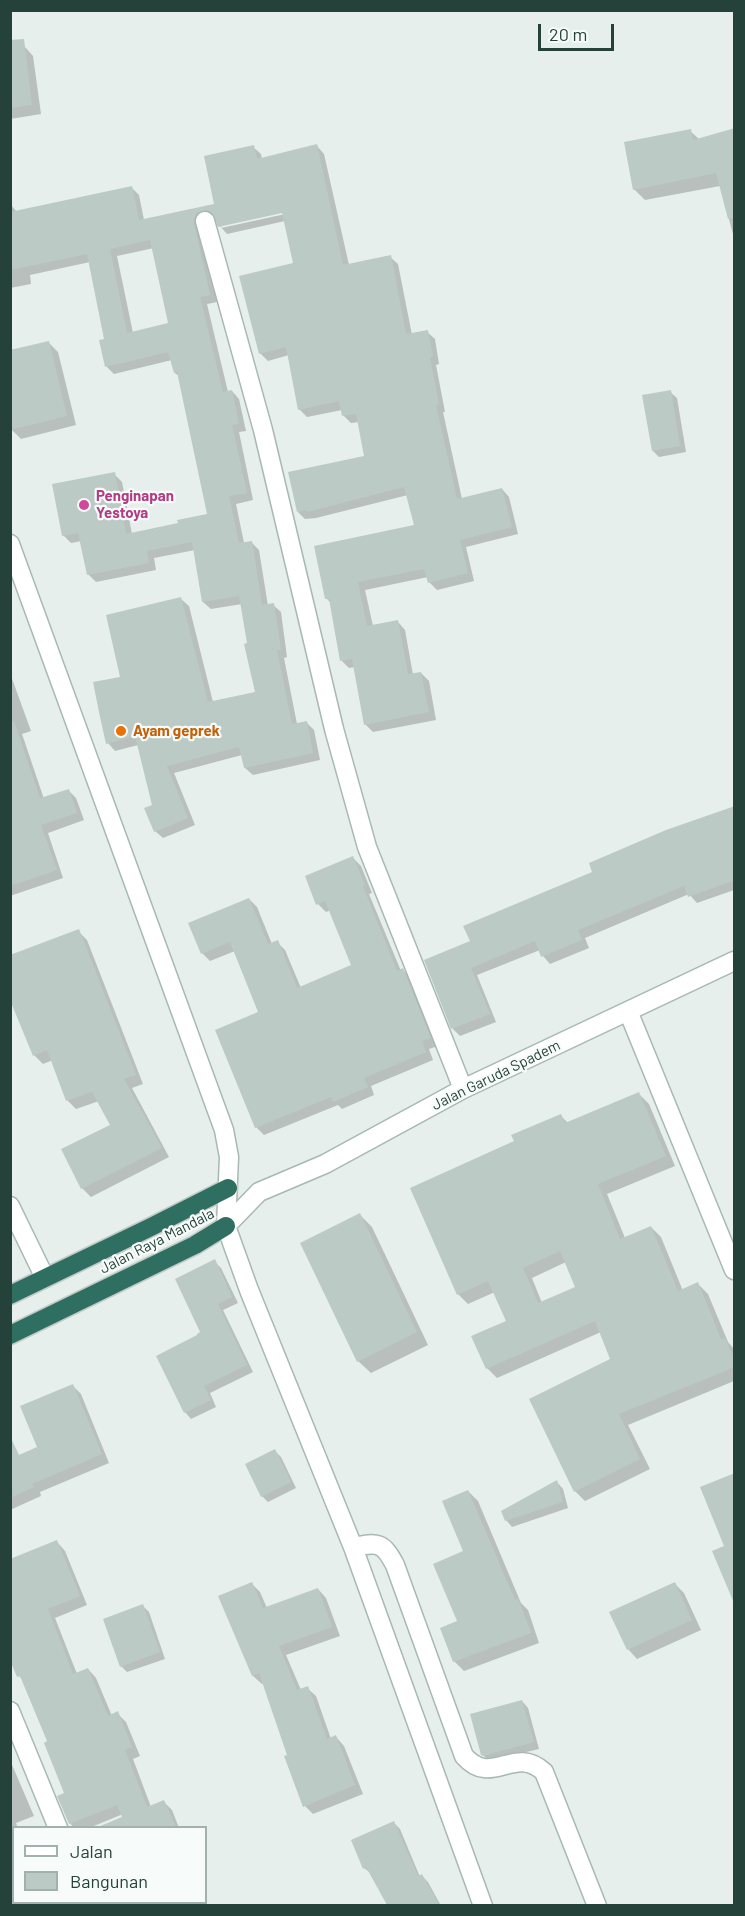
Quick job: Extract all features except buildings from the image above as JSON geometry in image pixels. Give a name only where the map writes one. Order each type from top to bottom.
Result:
[{"type":"highway","name":"Jalan Raya Mandala","points":[[10,1294],[228,1188]]},
{"type":"highway","name":"Jalan Raya Mandala","points":[[10,1335],[195,1245],[226,1226]]},
{"type":"street","points":[[205,221],[263,430],[334,729],[367,847],[463,1089]]},
{"type":"street","points":[[10,544],[224,1130],[229,1157],[226,1226],[249,1290],[353,1547],[483,1905]]},
{"type":"street","name":"Jalan Garuda Spadem","points":[[259,1192],[325,1164],[463,1089],[735,961]]},
{"type":"street","points":[[628,1011],[735,1270]]},
{"type":"street","points":[[228,1188],[259,1192]]},
{"type":"street","name":"Jalan Raya Mandala","points":[[226,1226],[259,1192]]},
{"type":"street","points":[[10,1206],[45,1278]]},
{"type":"street","points":[[353,1547],[377,1544],[387,1549],[395,1565],[464,1756],[474,1766],[483,1769],[526,1761],[543,1772],[597,1905]]},
{"type":"street","points":[[10,1711],[58,1826]]},
{"type":"place","name":"Penginapan Yestoya","points":[[84,505]]},
{"type":"place","name":"Ayam geprek","points":[[121,731]]}]
